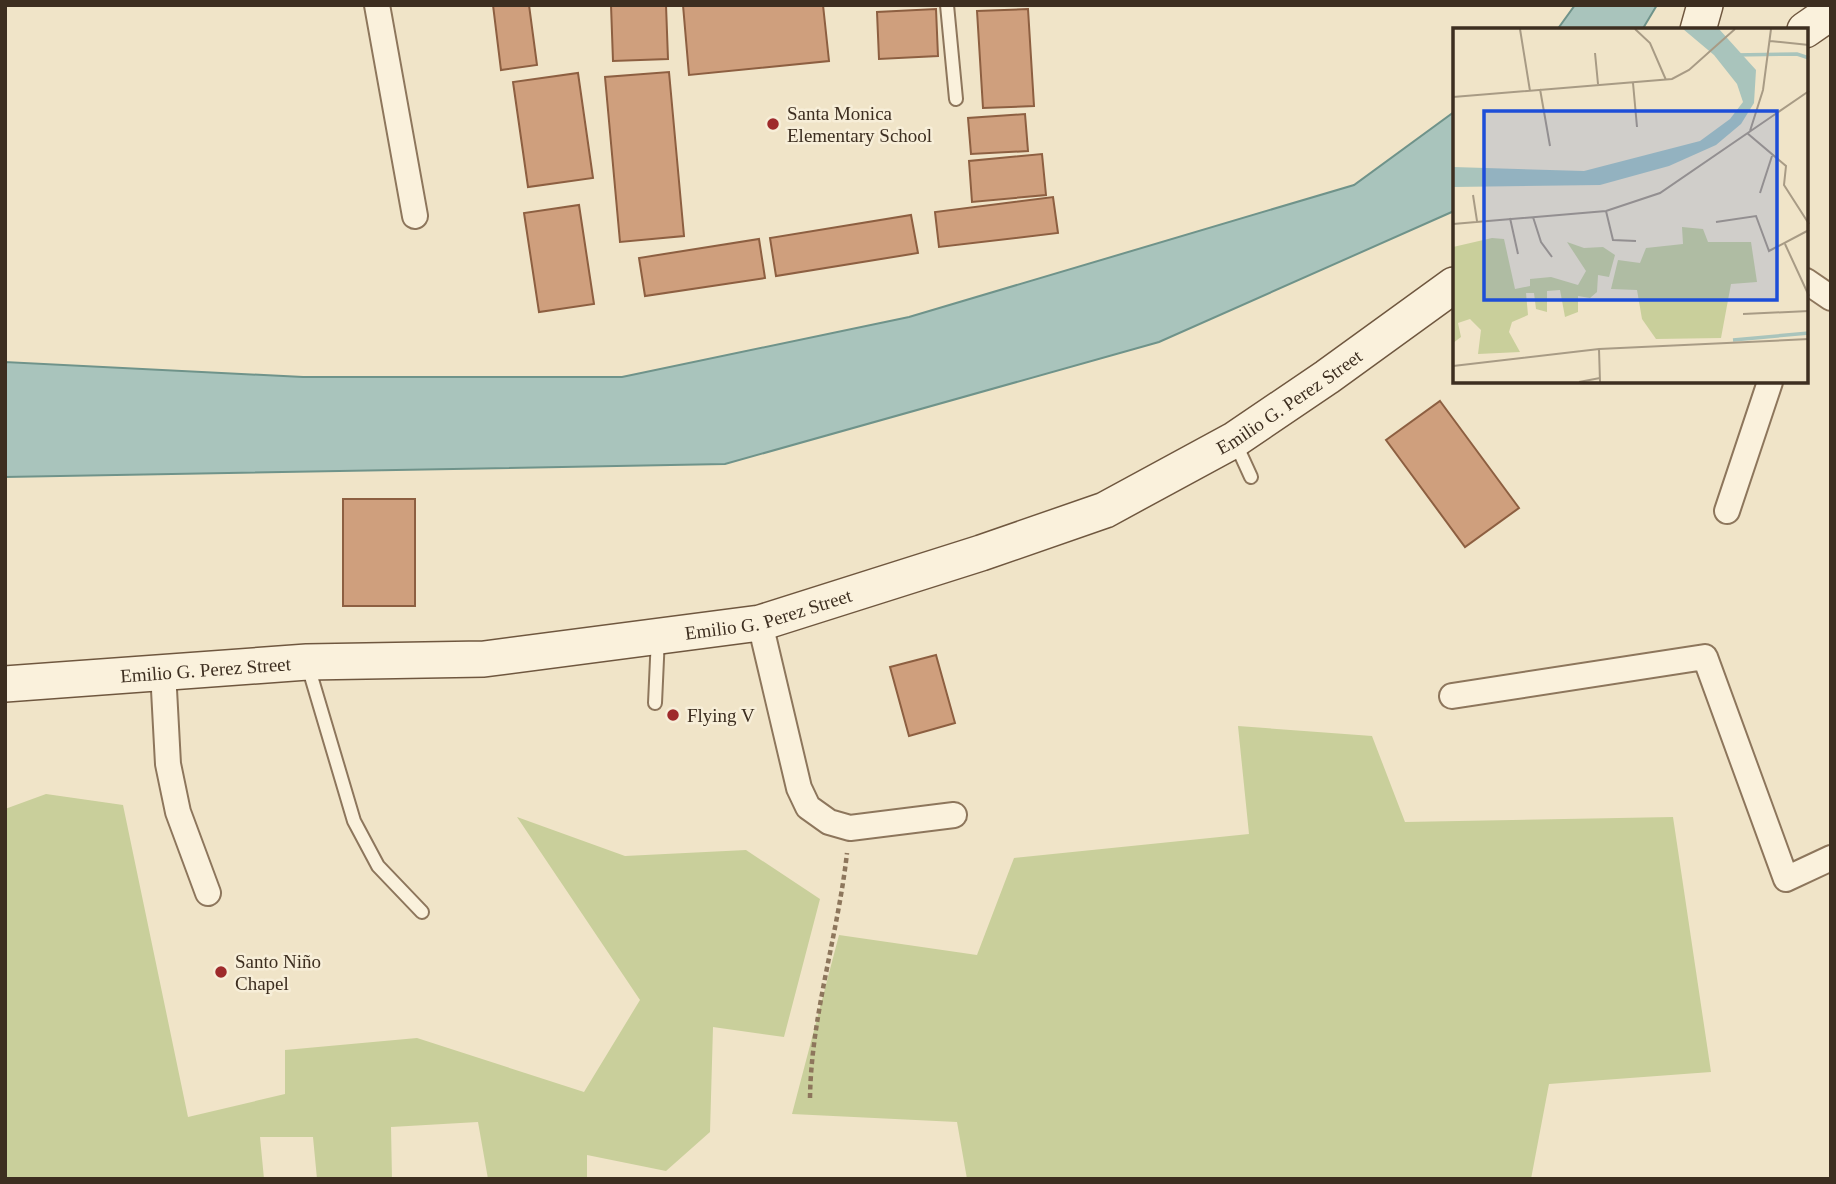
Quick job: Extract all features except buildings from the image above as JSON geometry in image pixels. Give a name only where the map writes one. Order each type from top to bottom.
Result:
[{"type":"main road","points":[[1699,28],[1705,5]]},
{"type":"main road","points":[[1808,28],[1831,12]]},
{"type":"main road","name":"Emilio G. Perez Street","points":[[5,684],[307,662],[484,659],[761,624],[981,554],[1105,510],[1331,384],[1453,286]]},
{"type":"street","points":[[377,5],[415,216]]},
{"type":"street","points":[[1808,282],[1831,298]]},
{"type":"street","points":[[1727,511],[1770,383]]},
{"type":"street","points":[[761,624],[799,788],[808,807],[829,822],[850,828],[954,815]]},
{"type":"street","points":[[1451,696],[1705,657],[1786,879],[1831,858]]},
{"type":"street","points":[[163,671],[171,776],[178,812],[208,893]]},
{"type":"lane","points":[[947,5],[956,99]]},
{"type":"lane","points":[[1234,440],[1251,477]]},
{"type":"lane","points":[[655,703],[658,637]]},
{"type":"lane","points":[[307,662],[354,821],[378,866],[422,912]]},
{"type":"path","points":[[810,1098],[810,1063],[843,891],[850,828]]},
{"type":"green space","points":[[1238,726],[1372,736],[1405,822],[1673,817],[1711,1072],[1549,1084],[1531,1179],[967,1179],[957,1122],[792,1114],[839,935],[977,955],[1014,858],[1249,834]]},
{"type":"green space","points":[[46,794],[123,805],[188,1117],[285,1094],[285,1050],[417,1038],[584,1092],[640,1000],[517,817],[625,856],[746,850],[820,899],[784,1037],[713,1027],[710,1132],[666,1171],[587,1155],[587,1179],[488,1179],[478,1122],[391,1127],[392,1179],[317,1179],[313,1137],[260,1137],[264,1179],[5,1179],[5,809]]},
{"type":"water","points":[[1575,5],[1657,5],[1643,28],[1558,28]]},
{"type":"water","points":[[1453,113],[1453,211],[1159,342],[725,464],[5,477],[5,362],[303,377],[622,377],[909,317],[1354,185]]},
{"type":"place","name":"Santa Monica Elementary School","points":[[773,124]]},
{"type":"place","name":"Flying V","points":[[673,715]]},
{"type":"place","name":"Santo Niño Chapel","points":[[221,972]]}]
